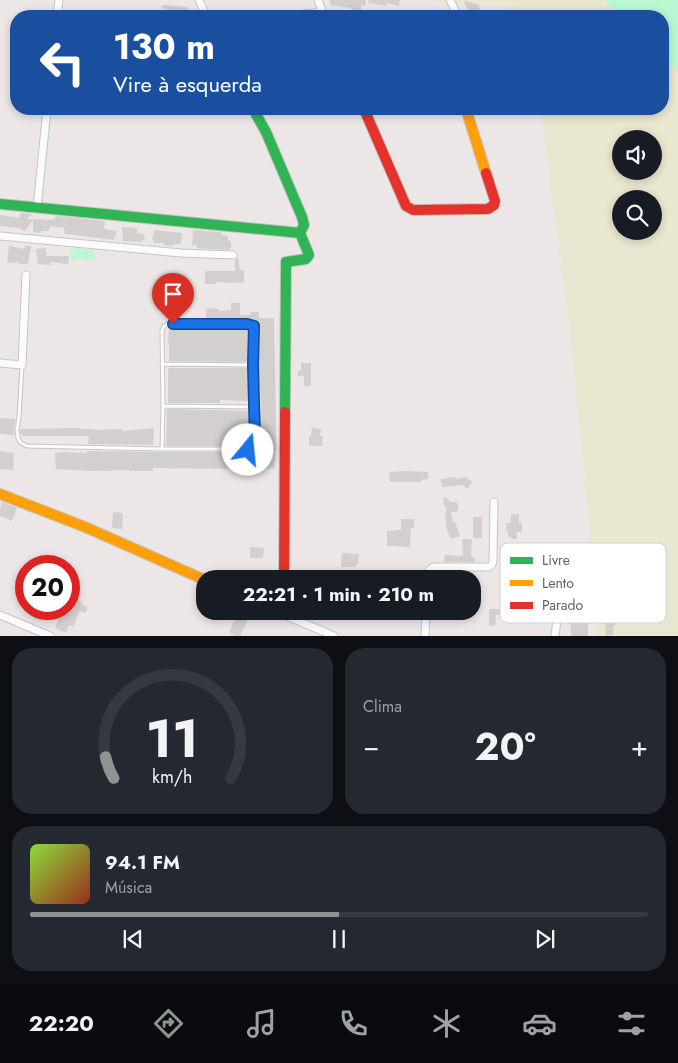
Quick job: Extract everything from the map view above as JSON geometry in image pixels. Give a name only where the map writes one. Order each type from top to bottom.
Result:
[{"type":"street","points":[[189,0],[199,0]]},
{"type":"street","points":[[37,208],[46,115]]},
{"type":"street","points":[[256,115],[266,132],[302,217],[304,225],[300,233],[309,255],[306,259],[286,262],[284,570]]},
{"type":"street","points":[[367,115],[406,206],[413,210],[488,209],[494,205],[495,201],[468,115]]},
{"type":"street","points":[[0,204],[300,233]]},
{"type":"street","points":[[0,236],[181,253],[233,255]]},
{"type":"street","points":[[0,363],[22,365],[26,275]]},
{"type":"street","points":[[0,494],[196,576]]},
{"type":"street","points":[[429,570],[433,567],[491,566],[493,563],[494,502]]},
{"type":"street","points":[[0,615],[50,636]]},
{"type":"street","points":[[299,620],[334,636]]},
{"type":"street","points":[[425,636],[426,620]]},
{"type":"street","points":[[555,636],[557,623]]},
{"type":"lane","points":[[22,365],[17,430],[21,443],[27,446],[162,449],[253,450],[255,447],[254,326],[247,324],[168,324],[164,326],[162,332],[162,449]]},
{"type":"lane","points":[[162,364],[253,365]]},
{"type":"lane","points":[[163,406],[254,406]]},
{"type":"shaded area","points":[[436,0],[602,0],[613,10],[506,10],[503,5],[516,4],[438,3]]},
{"type":"shaded area","points":[[603,0],[678,0],[678,71],[669,62],[669,10],[614,10]]},
{"type":"shaded area","points":[[669,62],[678,71],[678,635],[597,635],[597,623],[666,623],[666,543],[591,543],[570,333],[542,115],[669,115]]},
{"type":"shaded area","points":[[75,248],[93,251],[94,259],[71,260],[70,253]]},
{"type":"building","points":[[330,0],[366,0],[365,6],[361,5],[361,10],[352,10],[351,8],[330,5]]},
{"type":"building","points":[[369,0],[400,0],[399,6],[387,3],[386,6],[368,3]]},
{"type":"building","points":[[464,1],[479,4],[480,10],[467,10]]},
{"type":"building","points":[[162,5],[187,7],[188,10],[169,10],[162,8]]},
{"type":"building","points":[[20,213],[32,214],[27,219],[54,220],[57,216],[105,221],[104,229],[117,231],[114,240],[65,234],[64,228],[50,226],[47,231],[41,231],[41,233],[33,232],[33,220],[25,231],[21,230],[21,228],[0,226],[0,215],[19,218]]},
{"type":"building","points":[[122,227],[137,228],[137,233],[143,234],[145,240],[142,240],[142,242],[123,241]]},
{"type":"building","points":[[154,230],[182,233],[181,244],[174,244],[173,246],[164,245],[164,243],[153,243]]},
{"type":"building","points":[[193,230],[221,232],[221,235],[228,236],[231,247],[229,250],[196,248],[197,245],[192,246]]},
{"type":"building","points":[[9,246],[24,249],[25,246],[31,246],[28,264],[19,264],[19,262],[7,263]]},
{"type":"building","points":[[46,248],[46,256],[69,256],[68,264],[51,262],[51,265],[38,264],[36,249]]},
{"type":"building","points":[[238,258],[240,270],[244,270],[244,282],[205,284],[205,272],[235,271],[235,260]]},
{"type":"building","points":[[231,303],[240,303],[240,315],[251,315],[250,312],[259,312],[259,318],[274,318],[275,468],[248,469],[247,476],[238,475],[238,465],[227,465],[227,469],[153,468],[153,471],[56,469],[55,453],[61,452],[255,451],[258,447],[258,411],[261,411],[260,383],[257,383],[257,325],[247,321],[206,321],[206,309],[231,310]]},
{"type":"building","points":[[169,327],[247,327],[250,329],[250,362],[169,361]]},
{"type":"building","points":[[301,363],[311,363],[311,386],[304,386],[304,376],[298,376],[298,371],[301,370]]},
{"type":"building","points":[[169,368],[250,368],[249,401],[220,400],[220,403],[168,403]]},
{"type":"building","points":[[167,409],[251,411],[252,446],[166,446]]},
{"type":"building","points":[[0,418],[15,419],[14,435],[0,434]]},
{"type":"building","points":[[79,428],[94,430],[122,429],[122,431],[154,428],[153,445],[88,444],[89,436],[23,436],[20,430]]},
{"type":"building","points":[[312,428],[321,429],[320,436],[323,436],[322,446],[309,446],[309,436],[311,436]]},
{"type":"building","points":[[0,451],[14,453],[13,470],[0,469]]},
{"type":"building","points":[[389,472],[428,472],[428,479],[421,480],[421,482],[390,482]]},
{"type":"building","points":[[456,477],[456,479],[465,477],[472,481],[468,489],[462,485],[442,487],[440,479]]},
{"type":"building","points":[[443,497],[450,502],[458,504],[458,511],[451,512],[453,523],[455,522],[460,536],[451,539],[445,525],[447,525],[445,515],[447,510]]},
{"type":"building","points":[[2,502],[17,508],[12,521],[0,516]]},
{"type":"building","points":[[113,512],[123,513],[122,529],[112,528]]},
{"type":"building","points":[[511,514],[519,514],[519,523],[522,523],[522,532],[517,532],[517,539],[508,537],[508,531],[506,531],[506,523],[511,523]]},
{"type":"building","points":[[473,517],[482,517],[482,538],[473,538]]},
{"type":"building","points":[[401,519],[414,519],[414,528],[411,528],[410,547],[387,546],[387,531],[401,530]]},
{"type":"building","points":[[462,539],[472,539],[471,557],[475,558],[475,562],[444,562],[445,555],[463,556]]},
{"type":"building","points":[[250,547],[264,548],[263,558],[250,558]]},
{"type":"building","points":[[342,553],[359,554],[358,565],[355,565],[355,567],[341,567]]},
{"type":"building","points":[[80,601],[82,602],[81,604],[88,607],[85,613],[80,611]]},
{"type":"building","points":[[489,609],[500,609],[500,615],[496,615],[495,626],[489,626]]},
{"type":"building","points":[[58,620],[76,620],[73,627],[69,625],[66,633],[55,628]]},
{"type":"building","points":[[235,620],[248,620],[240,636],[235,636],[229,632]]},
{"type":"building","points":[[570,623],[588,623],[588,636],[571,636]]},
{"type":"building","points":[[605,623],[615,623],[615,626],[613,626],[614,635],[606,636]]},
{"type":"traffic: fast","points":[[256,115],[266,132],[302,217],[304,225],[300,233],[309,255],[306,259],[286,262],[285,412]]},
{"type":"traffic: fast","points":[[0,204],[300,233]]},
{"type":"traffic: slow","points":[[468,115],[486,173]]},
{"type":"traffic: slow","points":[[0,494],[85,527],[196,576]]},
{"type":"traffic: jam","points":[[367,115],[406,206],[413,210],[488,209],[494,205],[495,201],[486,173]]},
{"type":"traffic: jam","points":[[284,570],[285,412]]},
{"type":"route","points":[[173,324],[251,324],[254,326],[255,447],[253,450],[248,450]]}]
